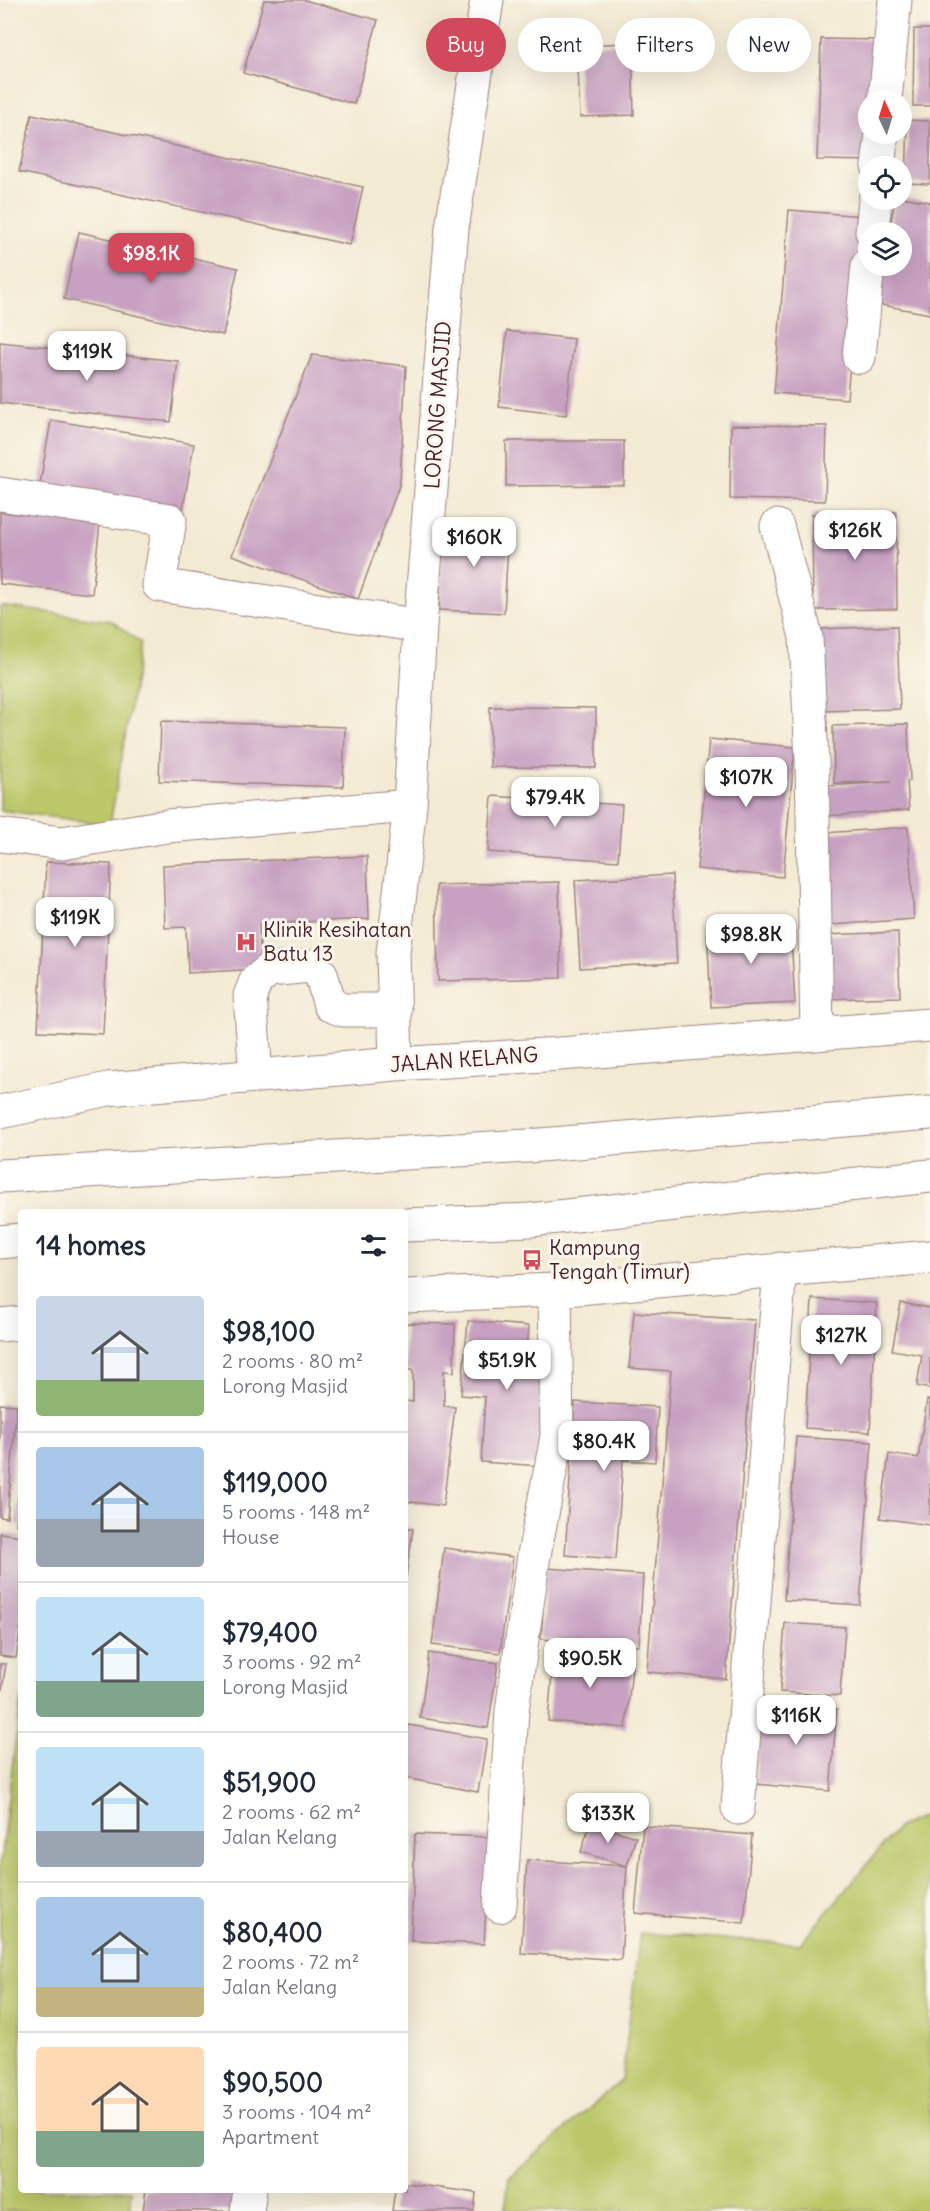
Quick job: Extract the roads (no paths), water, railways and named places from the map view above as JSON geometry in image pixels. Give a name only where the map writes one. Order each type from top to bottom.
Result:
[{"type":"main road","name":"LORONG MASJID","points":[[396,1064],[393,953],[410,806],[420,626],[452,228],[487,0]]},
{"type":"main road","points":[[886,90],[895,0]]},
{"type":"main road","points":[[859,357],[867,276]]},
{"type":"main road","points":[[0,494],[170,520],[159,585],[420,626]]},
{"type":"main road","points":[[777,526],[806,637],[812,761],[817,1034]]},
{"type":"main road","points":[[0,835],[62,843],[167,826],[410,806]]},
{"type":"main road","points":[[256,1076],[250,996],[256,981],[269,970],[310,966],[321,974],[330,1005],[343,1010],[395,1010]]},
{"type":"main road","name":"JALAN KELANG","points":[[0,1112],[108,1089],[396,1064],[930,1026]]},
{"type":"main road","points":[[0,1176],[528,1146],[930,1113]]},
{"type":"main road","points":[[408,1224],[530,1220],[930,1176]]},
{"type":"main road","points":[[0,1242],[18,1240]]},
{"type":"main road","points":[[408,1296],[555,1290],[930,1257]]},
{"type":"main road","points":[[738,1808],[780,1269]]},
{"type":"main road","points":[[500,1906],[512,1711],[534,1555],[558,1437],[555,1290]]},
{"type":"main road","points":[[0,1325],[18,1323]]},
{"type":"main road","points":[[247,2211],[250,2193]]},
{"type":"place","name":"Klinik Kesihatan Batu 13","points":[[246,942]]},
{"type":"place","name":"Kampung Tengah (Timur)","points":[[532,1260]]}]
